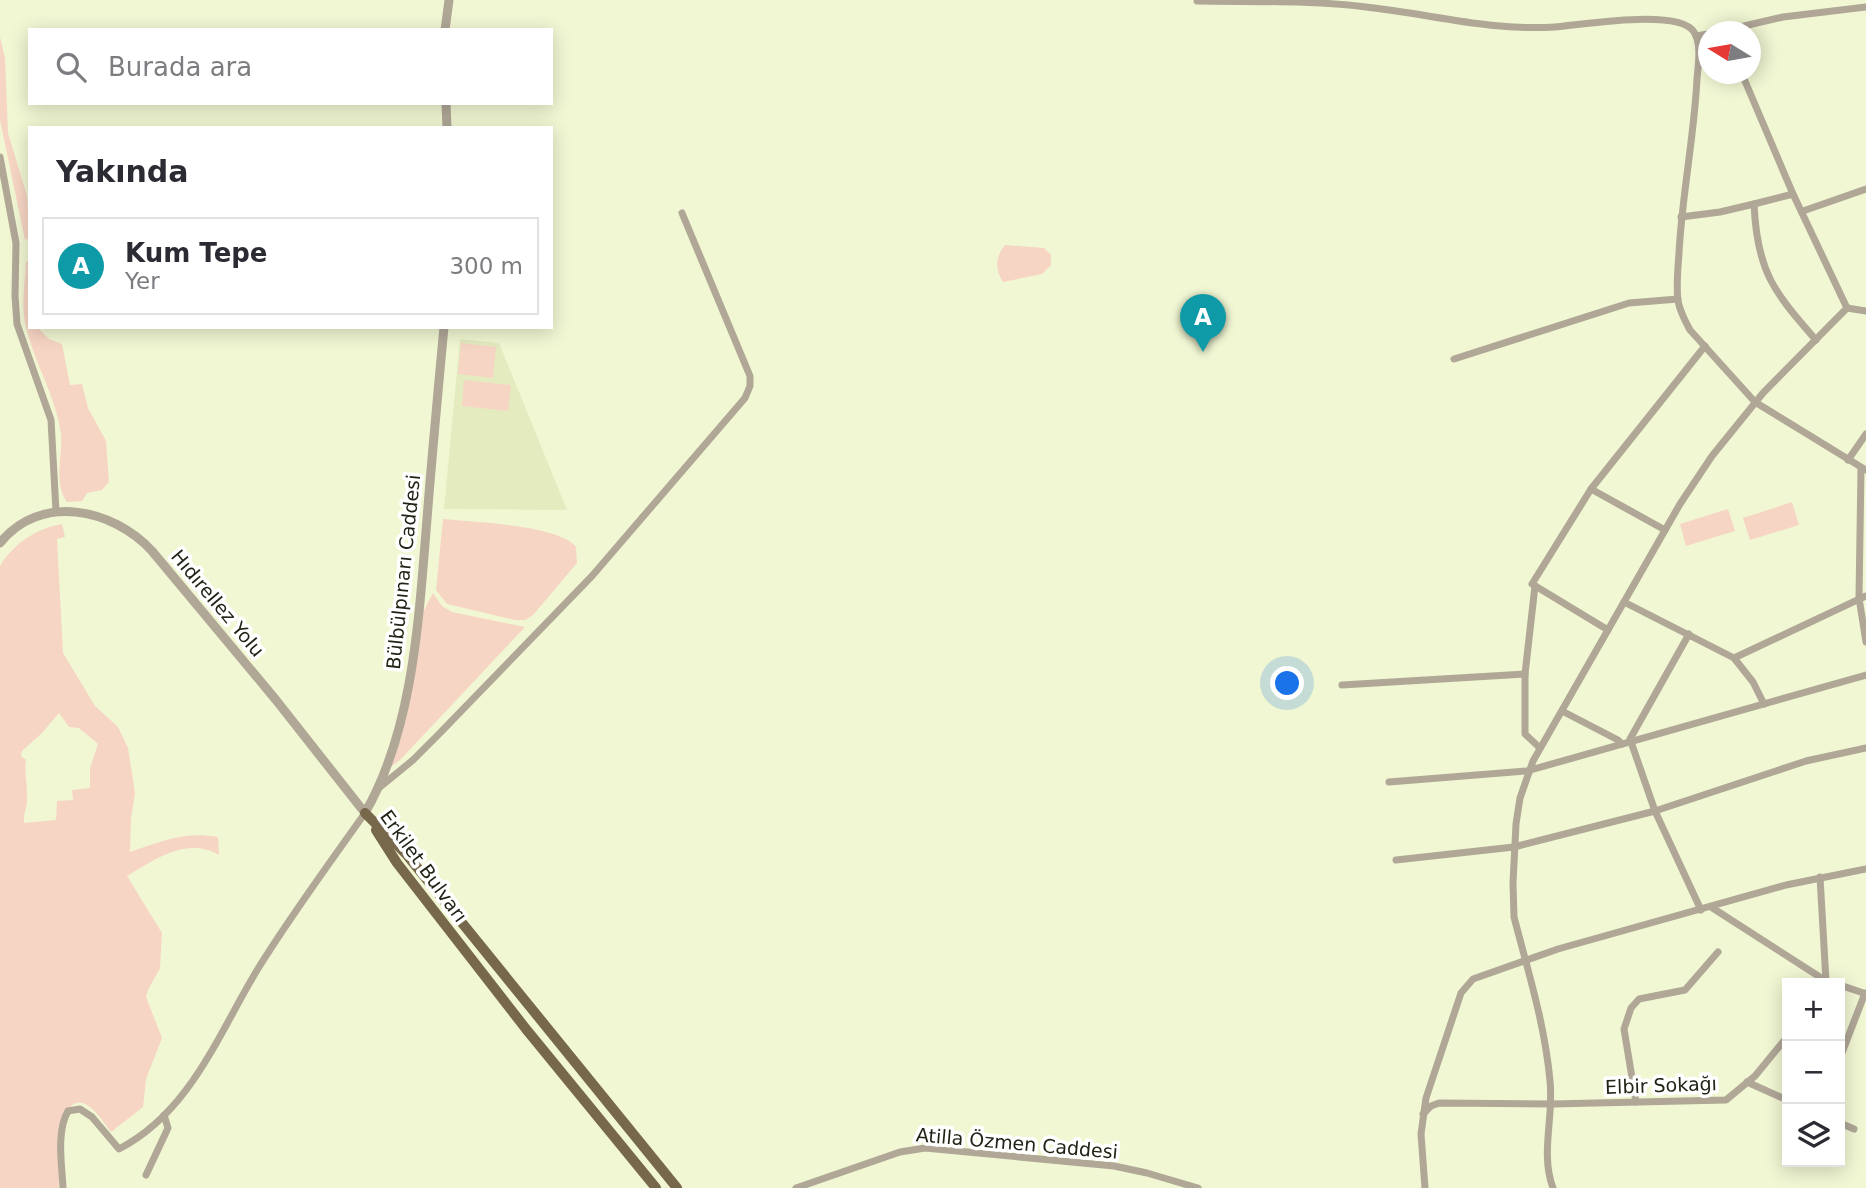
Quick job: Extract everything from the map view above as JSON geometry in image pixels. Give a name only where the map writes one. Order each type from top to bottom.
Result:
[{"type":"main road","name":"Erkilet Bulvarı","points":[[365,813],[397,863],[510,1009],[656,1188]]},
{"type":"main road","name":"Erkilet Bulvarı","points":[[365,813],[407,855],[677,1188]]},
{"type":"street","points":[[445,28],[449,0]]},
{"type":"street","points":[[1197,1],[1350,5],[1506,27],[1548,27],[1637,20],[1684,24],[1696,36],[1695,101],[1681,217],[1678,299],[1686,323],[1755,402],[1863,469],[1862,597],[1866,642]]},
{"type":"street","points":[[1761,23],[1866,7]]},
{"type":"street","points":[[1746,84],[1793,194],[1847,308]]},
{"type":"street","points":[[446,105],[447,126]]},
{"type":"street","points":[[0,157],[16,243],[17,324],[51,420],[56,511]]},
{"type":"street","points":[[1803,211],[1866,189]]},
{"type":"street","points":[[1681,217],[1720,212],[1793,194]]},
{"type":"street","points":[[1754,204],[1756,240],[1767,276],[1778,296],[1816,340]]},
{"type":"street","points":[[380,787],[439,736],[592,576],[745,398],[750,386],[750,376],[682,213]]},
{"type":"street","points":[[1454,359],[1629,303],[1678,299]]},
{"type":"street","points":[[1553,1188],[1547,1160],[1552,1104],[1546,1045],[1514,917],[1517,811],[1527,771],[1665,530],[1712,456],[1755,402],[1847,308]]},
{"type":"street","points":[[1847,308],[1866,311]]},
{"type":"street","name":"Bülbülpınarı Caddesi","points":[[365,813],[380,787],[403,708],[416,634],[444,329]]},
{"type":"street","points":[[1540,748],[1525,734],[1525,674],[1535,586],[1532,584],[1591,488],[1705,346]]},
{"type":"street","points":[[1848,460],[1866,434]]},
{"type":"street","points":[[1591,488],[1665,530]]},
{"type":"street","name":"Hıdırellez Yolu","points":[[0,543],[24,521],[56,511],[99,517],[129,531],[146,545],[276,700],[365,813]]},
{"type":"street","points":[[1535,586],[1608,629]]},
{"type":"street","points":[[1734,658],[1862,597]]},
{"type":"street","points":[[1624,602],[1734,658],[1753,682],[1764,704]]},
{"type":"street","points":[[1626,743],[1689,634]]},
{"type":"street","points":[[1342,685],[1525,674]]},
{"type":"street","points":[[1389,782],[1527,771],[1866,675]]},
{"type":"street","points":[[1562,711],[1626,743],[1700,910]]},
{"type":"street","points":[[1396,860],[1514,847],[1656,811],[1806,761],[1866,748]]},
{"type":"street","points":[[63,1188],[61,1142],[65,1117],[71,1109],[80,1109],[92,1117],[119,1149],[139,1137],[164,1115],[192,1084],[273,944],[365,813]]},
{"type":"street","points":[[1425,1188],[1422,1115],[1463,989],[1473,979],[1525,960],[1700,910],[1820,877],[1866,869]]},
{"type":"street","points":[[1820,877],[1828,978]]},
{"type":"street","points":[[1711,907],[1820,978]]},
{"type":"street","points":[[1636,1102],[1624,1029],[1631,1008],[1639,999],[1685,990],[1718,952]]},
{"type":"street","points":[[1845,987],[1866,993],[1845,1037]]},
{"type":"street","name":"Elbir Sokağı","points":[[1422,1115],[1431,1106],[1440,1103],[1552,1104],[1726,1100],[1747,1082],[1783,1041]]},
{"type":"street","points":[[1747,1082],[1782,1098]]},
{"type":"street","points":[[146,1175],[168,1128],[164,1115]]},
{"type":"street","points":[[1845,1125],[1853,1129]]},
{"type":"street","name":"Atilla Özmen Caddesi","points":[[796,1188],[900,1152],[925,1148],[1114,1166],[1147,1172],[1198,1188]]},
{"type":"shaded area","points":[[0,37],[5,58],[8,133],[27,196],[28,239],[25,240],[0,120]]},
{"type":"shaded area","points":[[1005,245],[1044,248],[1051,255],[1051,265],[1042,274],[1003,282],[997,264]]},
{"type":"shaded area","points":[[26,261],[28,329],[39,329],[49,339],[62,344],[70,385],[82,384],[88,408],[106,441],[109,482],[102,490],[87,493],[82,501],[67,502],[60,486],[61,434],[25,323]]},
{"type":"shaded area","points":[[460,339],[499,343],[567,510],[444,509]]},
{"type":"shaded area","points":[[461,343],[496,347],[493,378],[458,374]]},
{"type":"shaded area","points":[[464,380],[511,385],[508,411],[462,406]]},
{"type":"shaded area","points":[[1792,502],[1799,525],[1750,540],[1743,518]]},
{"type":"shaded area","points":[[1728,509],[1735,531],[1686,546],[1680,524]]},
{"type":"shaded area","points":[[443,519],[514,526],[552,534],[576,547],[577,563],[533,615],[525,620],[447,604],[436,590]]},
{"type":"shaded area","points":[[62,524],[65,537],[57,539],[63,653],[95,706],[118,727],[128,748],[135,793],[130,852],[173,838],[206,835],[218,837],[219,855],[195,848],[183,849],[160,857],[127,876],[162,933],[160,968],[146,997],[162,1038],[146,1079],[143,1107],[111,1132],[99,1115],[79,1102],[71,1107],[65,1118],[60,1149],[59,1188],[0,1188],[0,566],[19,544],[35,533]],"holes":[[[59,713],[69,727],[79,728],[98,744],[90,768],[90,788],[72,790],[73,800],[57,801],[56,820],[24,823],[27,796],[26,760],[21,756],[22,751]]]},
{"type":"shaded area","points":[[433,593],[442,606],[452,612],[525,627],[400,760],[384,772],[406,686],[418,622]]},
{"type":"place","name":"Kum Tepe","points":[[1203,352]]}]
